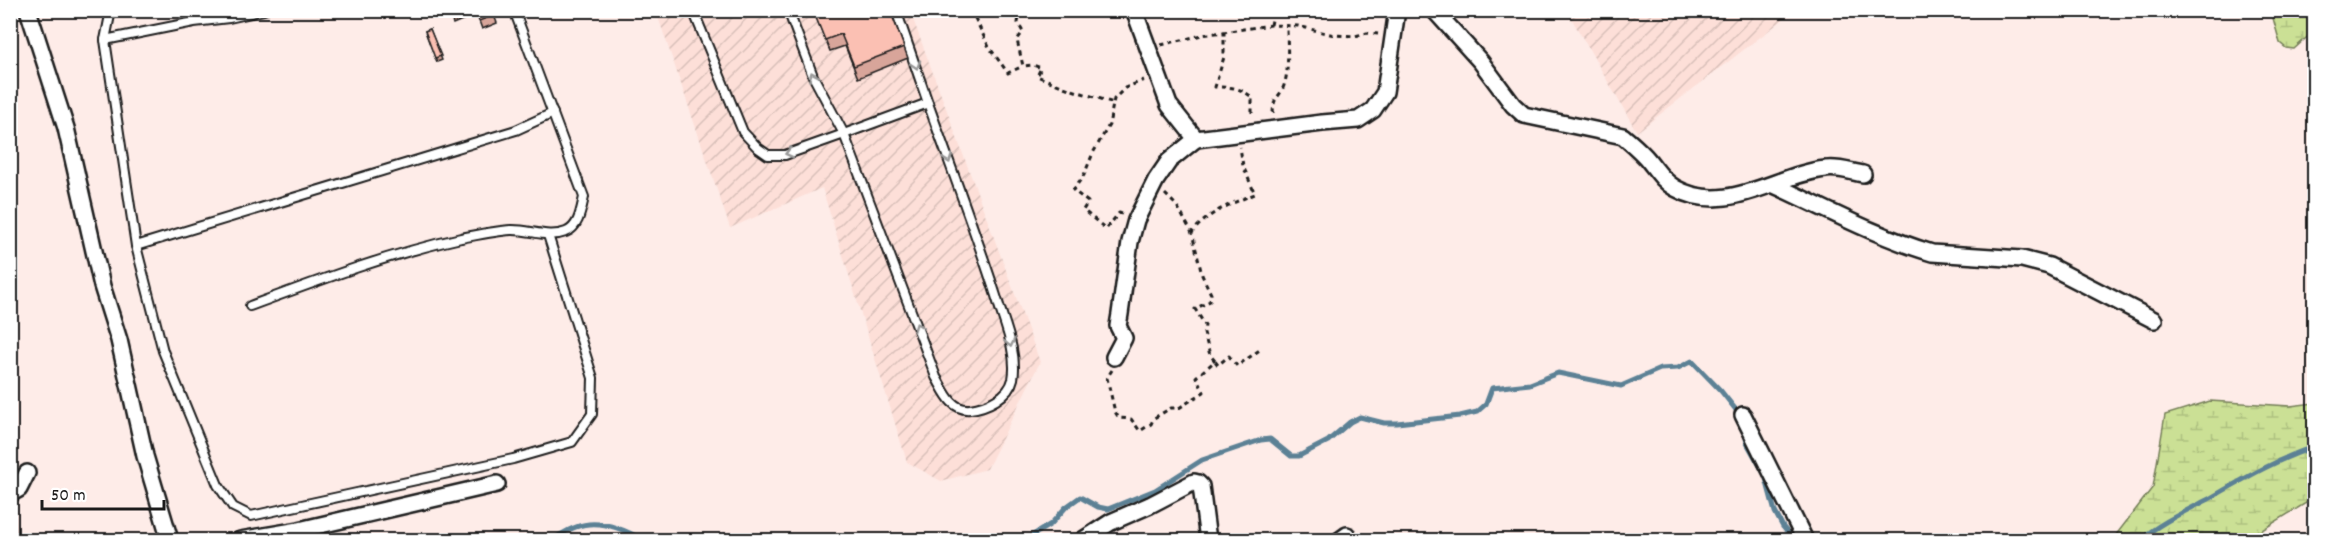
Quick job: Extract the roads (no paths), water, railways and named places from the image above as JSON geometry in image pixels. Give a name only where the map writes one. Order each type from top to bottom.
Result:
[{"type":"street","points":[[28,10],[66,128],[102,286],[119,340],[145,456],[170,540]]},
{"type":"street","points":[[1134,10],[1169,105],[1196,140]]},
{"type":"street","points":[[1113,357],[1124,338],[1118,326],[1119,314],[1130,242],[1136,220],[1156,180],[1169,161],[1196,140],[1358,120],[1374,110],[1385,92],[1396,10]]},
{"type":"street","points":[[1434,10],[1481,62],[1513,105],[1524,115],[1623,136],[1649,161],[1660,177],[1675,188],[1701,196],[1721,198],[1740,195],[1827,168],[1863,174]]},
{"type":"street","points":[[1774,185],[1919,249],[1947,254],[2022,259],[2049,266],[2154,320]]},
{"type":"street","points":[[1743,415],[1805,540]]},
{"type":"street","points":[[10,494],[19,489],[27,474]]},
{"type":"street","points":[[1083,540],[1111,522],[1194,482],[1201,486],[1208,540]]},
{"type":"street","points":[[240,540],[299,530],[498,484]]},
{"type":"lane","points":[[111,10],[105,40],[136,246],[163,351],[218,485],[232,507],[251,516],[513,459],[572,442],[592,414],[593,378],[548,235]]},
{"type":"lane","points":[[105,40],[264,10]]},
{"type":"lane","points":[[250,306],[369,262],[462,238],[512,230],[548,235],[564,233],[573,228],[580,216],[584,197],[514,10]]},
{"type":"lane","points":[[693,10],[743,132],[768,155],[785,155],[928,104]]},
{"type":"lane","points":[[788,10],[813,76],[844,134],[936,377],[951,402],[962,409],[976,408],[998,399],[1008,390],[1013,379],[1011,344],[986,264],[896,10]]},
{"type":"lane","points":[[136,246],[516,130],[553,113]]},
{"type":"waterway","points":[[1025,540],[1051,524],[1066,507],[1080,497],[1098,507],[1108,509],[1155,490],[1202,460],[1261,440],[1270,439],[1291,456],[1299,456],[1328,441],[1350,422],[1360,417],[1384,423],[1397,423],[1460,416],[1477,412],[1486,404],[1492,388],[1530,384],[1558,373],[1621,386],[1660,369],[1678,368],[1692,361],[1740,415]]},
{"type":"waterway","points":[[1745,433],[1747,443],[1765,475],[1775,512],[1783,527],[1794,540]]},
{"type":"waterway","points":[[2140,540],[2172,518],[2260,470],[2314,447]]},
{"type":"waterway","points":[[551,540],[573,528],[593,524],[611,526],[643,540]]}]
